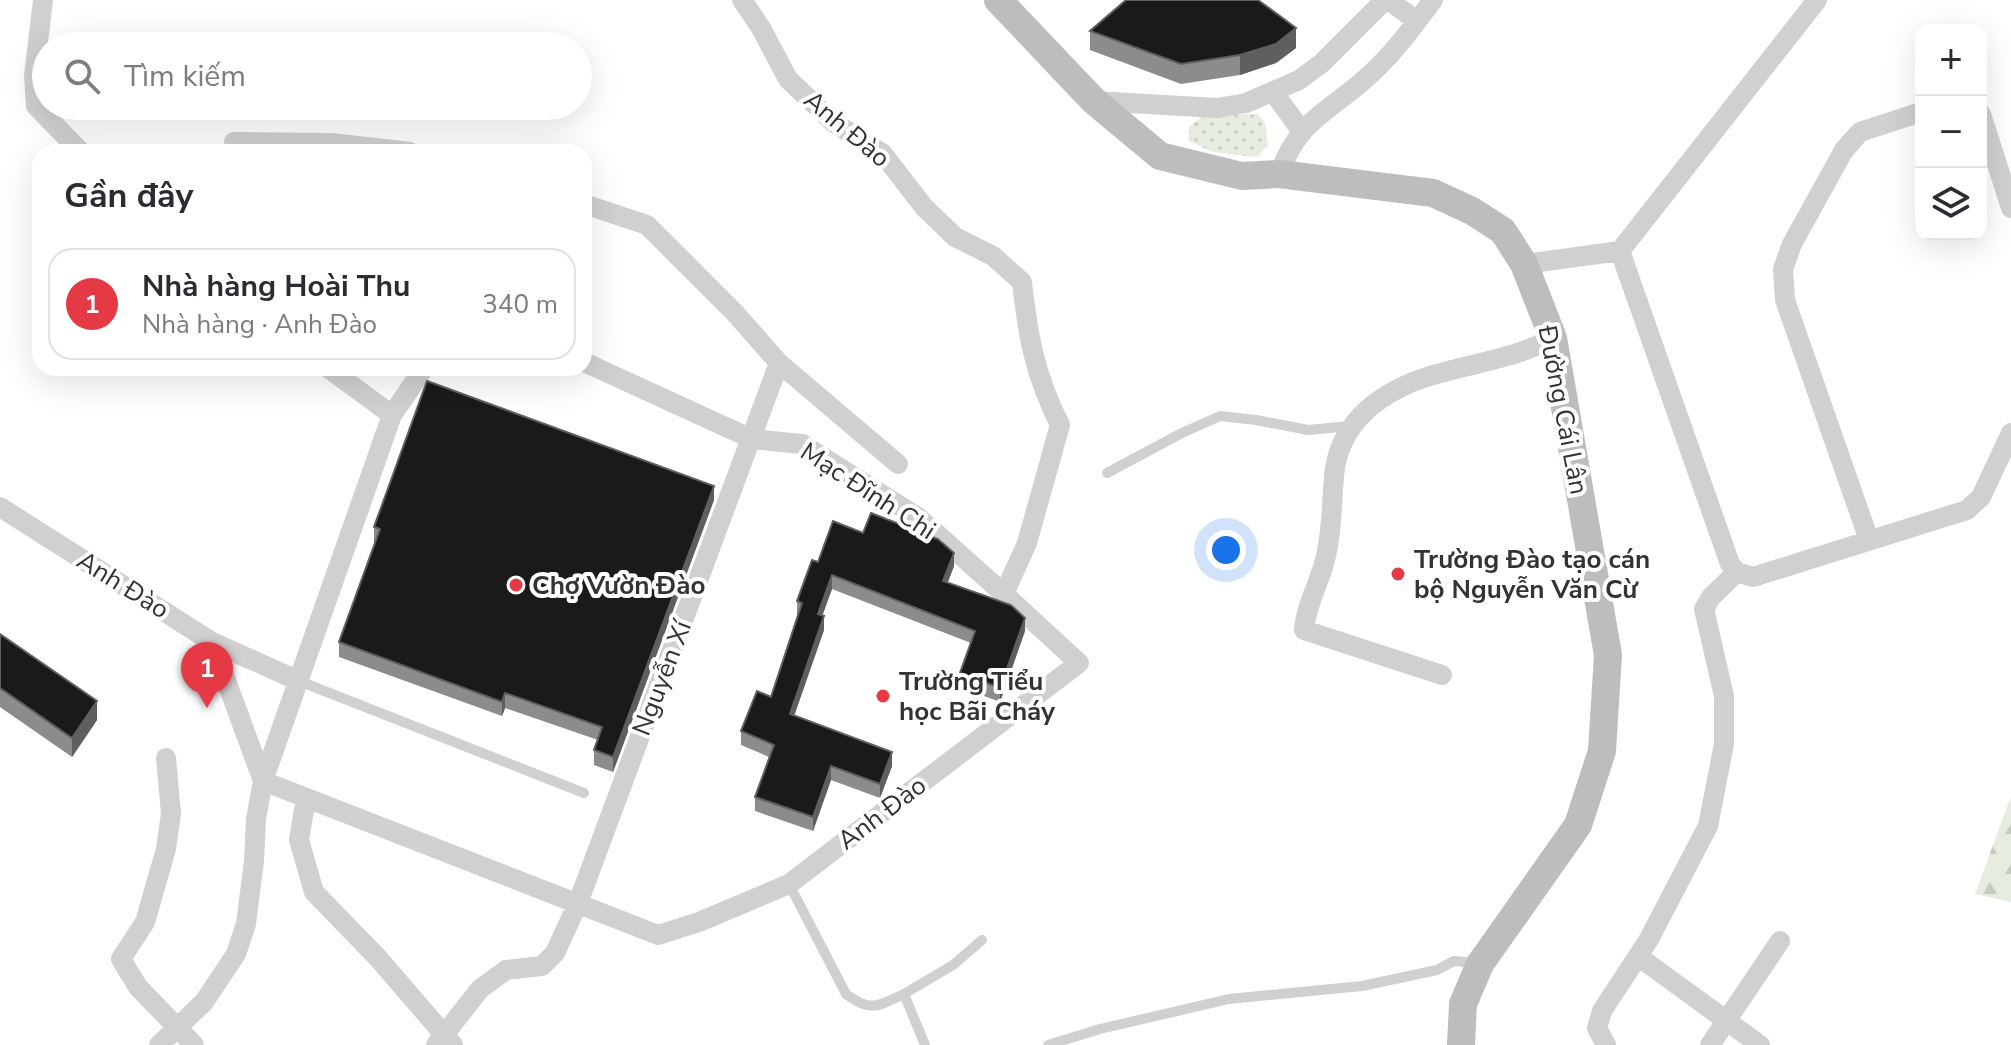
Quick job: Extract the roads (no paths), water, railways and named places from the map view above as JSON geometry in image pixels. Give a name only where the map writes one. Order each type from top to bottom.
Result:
[{"type":"main road","name":"Đường Cái Lân","points":[[998,0],[1094,101],[1160,156],[1242,176],[1279,174],[1433,193],[1472,211],[1503,231],[1524,264],[1553,338],[1608,655],[1602,751],[1578,825],[1480,964],[1463,1004],[1461,1045]]},
{"type":"street","points":[[39,32],[43,0]]},
{"type":"street","name":"Anh Đào","points":[[263,781],[658,935],[699,922],[789,884],[1079,663],[1004,594],[1027,543],[1060,425],[1042,389],[1035,364],[1022,282],[993,256],[955,237],[924,207],[883,154],[833,122],[788,79],[742,0]]},
{"type":"street","points":[[1094,101],[1217,108],[1246,103],[1299,80],[1322,63],[1386,0],[1417,21]]},
{"type":"street","points":[[1279,174],[1301,130],[1364,80],[1433,0]]},
{"type":"street","points":[[1524,264],[1620,251],[1817,0]]},
{"type":"street","points":[[1273,92],[1301,130]]},
{"type":"street","points":[[1869,540],[1785,300],[1783,269],[1792,244],[1844,150],[1860,132],[1915,114]]},
{"type":"street","points":[[50,120],[73,144]]},
{"type":"street","points":[[1987,133],[2011,208]]},
{"type":"street","points":[[234,142],[244,144]]},
{"type":"street","points":[[313,144],[340,144]]},
{"type":"street","points":[[592,207],[647,225],[735,313],[779,363],[898,464]]},
{"type":"street","points":[[1620,251],[1730,564],[1737,572],[1753,577],[1967,510],[1981,497],[2011,433]]},
{"type":"street","points":[[1442,675],[1304,630],[1306,613],[1326,560],[1335,466],[1350,426],[1383,395],[1429,376],[1528,352],[1553,338]]},
{"type":"street","name":"Nguyễn Xí","points":[[445,1042],[480,989],[506,970],[542,966],[555,953],[578,903],[779,363]]},
{"type":"street","name":"Mạc Đĩnh Chi","points":[[592,366],[752,439],[802,444],[919,518],[1004,594]]},
{"type":"street","points":[[339,376],[392,415]]},
{"type":"street","points":[[159,1045],[204,1002],[236,954],[246,924],[256,819],[263,781],[392,415],[419,376]]},
{"type":"street","name":"Anh Đào","points":[[0,507],[212,642],[299,681]]},
{"type":"street","points":[[1606,1045],[1597,1028],[1602,1011],[1639,957],[1708,826],[1724,744],[1724,696],[1704,609],[1711,597],[1737,572]]},
{"type":"street","points":[[212,642],[263,781]]},
{"type":"street","points":[[166,758],[171,814],[166,849],[145,922],[121,959],[138,987],[194,1045]]},
{"type":"street","points":[[306,798],[299,840],[314,892],[378,958],[445,1042]]},
{"type":"street","points":[[1710,1045],[1780,941]]},
{"type":"street","points":[[1639,957],[1760,1045]]},
{"type":"lane","points":[[1107,473],[1220,416],[1308,430],[1350,426]]},
{"type":"lane","points":[[299,681],[584,793]]},
{"type":"lane","points":[[789,884],[846,994],[861,1005],[875,1007],[904,994],[953,965],[982,940]]},
{"type":"lane","points":[[1048,1045],[1100,1029],[1229,999],[1362,986],[1437,970],[1454,961],[1480,964]]},
{"type":"lane","points":[[904,994],[925,1045]]},
{"type":"place","name":"Trường Đào tạo cán bộ Nguyễn Văn Cừ","points":[[1398,574]]},
{"type":"place","name":"Chợ Vườn Đào","points":[[516,585]]},
{"type":"place","name":"Trường Tiểu học Bãi Cháy","points":[[883,696]]},
{"type":"place","name":"Nhà hàng Hoài Thu","points":[[207,708]]}]
